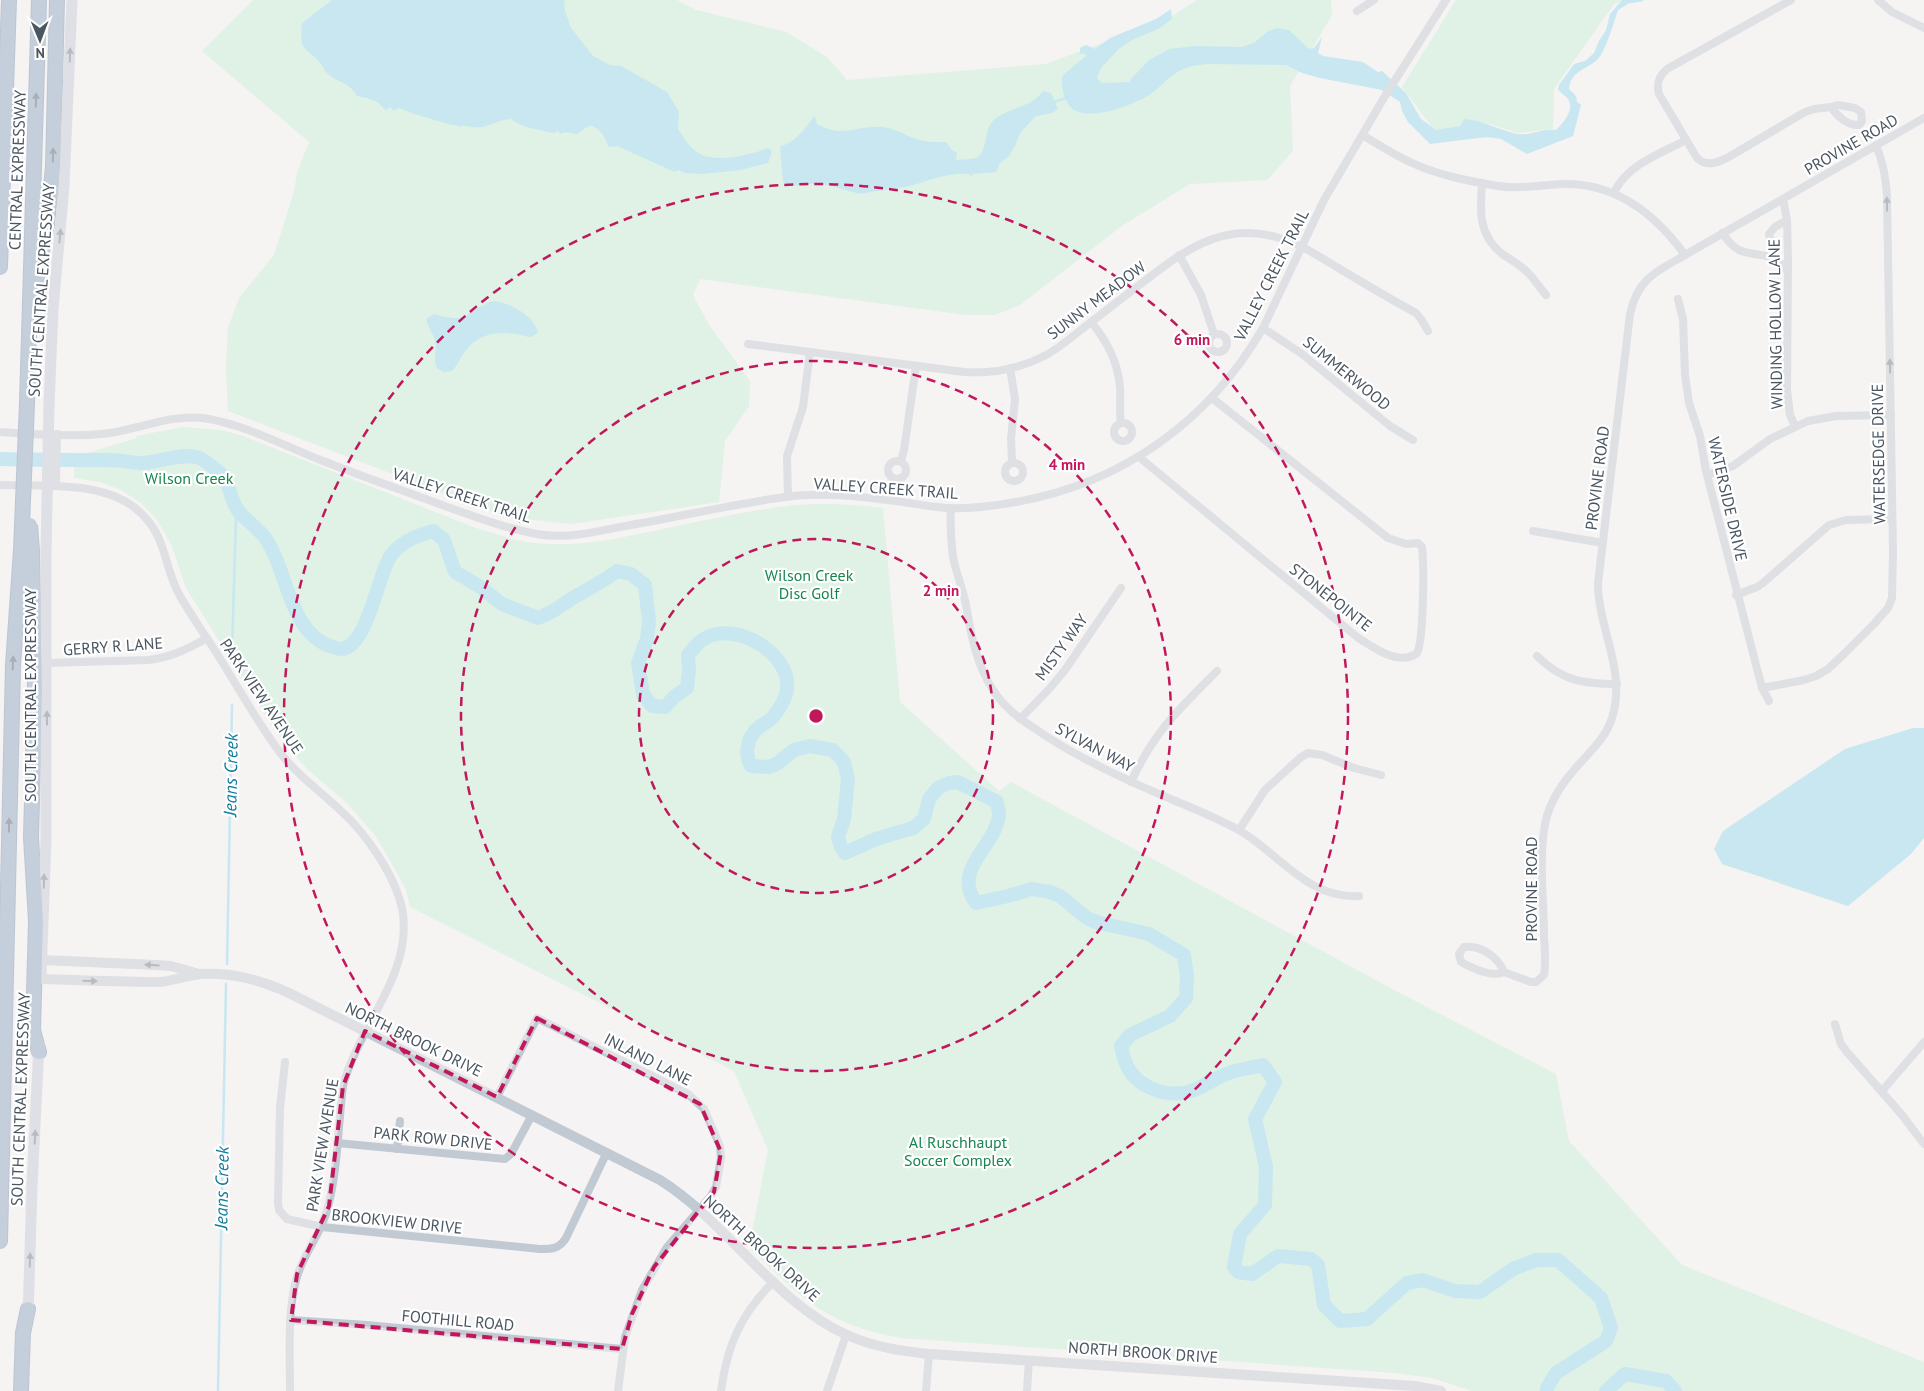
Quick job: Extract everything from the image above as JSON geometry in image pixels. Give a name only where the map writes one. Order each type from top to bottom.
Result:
[{"type":"highway","name":"CENTRAL EXPRESSWAY","points":[[0,267],[9,0]]},
{"type":"highway","name":"CENTRAL EXPRESSWAY","points":[[0,1241],[13,665],[33,551],[24,472],[39,0]]},
{"type":"highway","points":[[30,306],[40,267],[53,167],[57,0]]},
{"type":"highway","points":[[33,551],[35,690],[31,837],[36,921],[33,1030],[39,1052]]},
{"type":"highway","points":[[21,1391],[23,1333],[28,1309]]},
{"type":"main road","name":"SOUTH CENTRAL EXPRESSWAY","points":[[28,1391],[28,1309],[46,840],[46,663],[33,551],[49,404],[53,309],[64,186],[72,0]]},
{"type":"street","points":[[1357,11],[1374,0]]},
{"type":"street","name":"VALLEY CREEK TRAIL","points":[[0,432],[103,434],[161,420],[204,418],[261,435],[318,459],[486,520],[538,534],[560,535],[592,532],[788,497],[843,495],[951,508],[1005,504],[1052,494],[1093,479],[1140,457],[1182,426],[1212,398],[1239,365],[1263,328],[1324,200],[1364,136],[1385,96],[1446,0]]},
{"type":"street","points":[[1791,0],[1667,69],[1660,75],[1657,82],[1659,94],[1697,158],[1702,162],[1714,164],[1794,118],[1814,109],[1831,107]]},
{"type":"street","points":[[1878,0],[1892,12],[1924,28]]},
{"type":"street","name":"PROVINE ROAD","points":[[1504,972],[1531,982],[1540,980],[1544,975],[1543,850],[1546,819],[1557,792],[1596,747],[1609,726],[1616,702],[1617,684],[1614,663],[1602,621],[1598,594],[1633,300],[1638,289],[1645,281],[1722,233],[1924,118]]},
{"type":"street","points":[[1364,136],[1410,163],[1429,170],[1482,183],[1517,188],[1582,184],[1614,193],[1658,222],[1686,255]]},
{"type":"street","points":[[1614,193],[1618,183],[1628,173],[1686,140]]},
{"type":"street","name":"WATERSEDGE DRIVE","points":[[1762,688],[1816,676],[1844,654],[1883,614],[1892,598],[1891,415],[1886,178],[1883,161],[1876,145]]},
{"type":"street","points":[[1482,183],[1480,211],[1482,226],[1487,237],[1493,246],[1526,270],[1546,295]]},
{"type":"street","name":"WINDING HOLLOW LANE","points":[[1783,199],[1787,224],[1787,390],[1790,415],[1795,426]]},
{"type":"street","name":"WINDING HOLLOW LANE","points":[[1770,256],[1772,246],[1769,234],[1775,227],[1787,224]]},
{"type":"street","points":[[1722,233],[1737,249],[1748,253],[1770,256],[1779,260],[1787,271]]},
{"type":"street","name":"SUNNY MEADOW","points":[[748,344],[916,366],[993,372],[1026,364],[1047,355],[1179,255],[1197,244],[1244,234],[1276,237],[1302,247],[1416,314],[1428,331]]},
{"type":"street","points":[[1179,255],[1201,295],[1214,334]]},
{"type":"street","name":"WATERSIDE DRIVE","points":[[1678,299],[1683,319],[1687,391],[1692,414],[1700,436],[1707,475],[1736,595],[1762,688],[1769,701]]},
{"type":"street","points":[[1091,322],[1105,341],[1115,364],[1120,386],[1121,423]]},
{"type":"street","name":"SUMMERWOOD","points":[[1263,328],[1302,354],[1390,426],[1413,440]]},
{"type":"street","points":[[788,497],[787,456],[803,407],[810,352]]},
{"type":"street","points":[[901,462],[916,366]]},
{"type":"street","points":[[1010,368],[1015,399],[1011,439],[1012,462]]},
{"type":"street","name":"STONEPOINTE","points":[[1140,457],[1357,637],[1396,657],[1408,657],[1417,653],[1420,643],[1422,619],[1422,547],[1418,543],[1406,544],[1388,538],[1212,398]]},
{"type":"street","points":[[1707,475],[1733,466],[1770,439],[1808,421],[1829,417],[1891,415]]},
{"type":"street","points":[[56,486],[57,434]]},
{"type":"street","name":"PARK VIEW AVENUE","points":[[0,485],[56,486],[88,489],[114,496],[135,508],[152,524],[161,541],[179,594],[276,748],[301,776],[340,809],[358,829],[381,862],[401,903],[404,922],[402,952],[395,972],[348,1068],[343,1086],[331,1196],[322,1227],[298,1274],[293,1293],[290,1391]]},
{"type":"street","name":"SYLVAN WAY","points":[[951,508],[950,527],[954,558],[977,659],[993,691],[1010,710],[1054,741],[1131,782],[1206,813],[1239,830],[1289,870],[1305,880],[1345,897],[1359,896]]},
{"type":"street","points":[[1736,595],[1763,583],[1828,525],[1846,520],[1892,519]]},
{"type":"street","points":[[1533,531],[1603,543]]},
{"type":"street","name":"MISTY WAY","points":[[1020,718],[1065,670],[1121,588]]},
{"type":"street","name":"GERRY R LANE","points":[[46,663],[162,658],[182,652],[207,638]]},
{"type":"street","points":[[1537,656],[1555,671],[1568,678],[1591,684],[1617,684]]},
{"type":"street","points":[[1131,782],[1144,755],[1166,723],[1217,671]]},
{"type":"street","points":[[1239,830],[1264,790],[1308,753],[1322,755],[1354,768],[1381,775]]},
{"type":"street","points":[[1464,947],[1485,951],[1496,960],[1504,972],[1495,974],[1465,965],[1461,962],[1458,954],[1464,947]]},
{"type":"street","name":"NORTH BROOK DRIVE","points":[[42,960],[171,966],[200,974],[234,975],[262,981],[660,1180],[698,1210],[813,1315],[846,1335],[882,1347],[929,1354],[1400,1384],[1441,1391]]},
{"type":"street","points":[[122,964],[122,982]]},
{"type":"street","name":"NORTH BROOK DRIVE","points":[[41,979],[122,982],[168,981],[200,974]]},
{"type":"street","name":"INLAND LANE","points":[[497,1097],[537,1018],[688,1094],[700,1104],[708,1117],[720,1146],[721,1158],[714,1192],[667,1247],[647,1279],[632,1314],[622,1349],[618,1391]]},
{"type":"street","points":[[1836,1024],[1841,1044],[1882,1091],[1924,1144]]},
{"type":"street","points":[[1882,1091],[1924,1042]]},
{"type":"street","name":"BROOKVIEW DRIVE","points":[[285,1062],[280,1108],[279,1210],[287,1219],[322,1227],[540,1249],[556,1248],[566,1238],[607,1152]]},
{"type":"street","name":"PARK ROW DRIVE","points":[[337,1143],[505,1159],[511,1154],[532,1115]]},
{"type":"street","points":[[397,1149],[400,1121]]},
{"type":"street","points":[[721,1391],[727,1354],[739,1326],[757,1299],[774,1281]]},
{"type":"street","name":"FOOTHILL ROAD","points":[[291,1320],[368,1325],[622,1349]]},
{"type":"street","points":[[827,1391],[846,1335]]},
{"type":"street","points":[[926,1391],[929,1354]]},
{"type":"street","points":[[1027,1391],[1029,1360]]},
{"type":"highlighted area","points":[[537,1018],[700,1104],[721,1152],[714,1192],[654,1267],[632,1314],[622,1349],[291,1320],[297,1274],[329,1206],[343,1086],[365,1031],[497,1097]]},
{"type":"green space","points":[[253,0],[677,0],[696,10],[786,32],[827,57],[847,80],[1046,64],[1169,18],[1197,0],[1331,0],[1332,15],[1290,86],[1293,151],[1267,180],[1190,184],[1123,225],[1020,305],[995,315],[966,315],[700,279],[693,295],[709,325],[750,381],[749,406],[725,441],[719,502],[572,524],[505,517],[228,411],[226,368],[228,328],[239,298],[274,255],[294,192],[297,173],[309,142],[202,51]]},
{"type":"green space","points":[[1456,0],[1624,0],[1614,4],[1554,89],[1553,129],[1518,133],[1490,124],[1435,131],[1402,87]]},
{"type":"green space","name":"Al Ruschhaupt Soccer Complex","points":[[183,427],[221,430],[240,435],[476,528],[513,539],[535,543],[564,544],[607,540],[731,515],[793,505],[831,504],[883,508],[900,702],[999,791],[1011,782],[1394,990],[1556,1074],[1569,1141],[1682,1265],[1924,1362],[1924,1391],[1472,1391],[1432,1378],[1395,1373],[901,1338],[849,1324],[825,1312],[796,1291],[749,1248],[768,1150],[734,1071],[410,907],[406,890],[375,835],[346,802],[307,769],[281,739],[186,588],[172,546],[157,520],[141,503],[121,490],[100,482],[74,478],[74,457],[137,438],[136,436]]},
{"type":"water","points":[[332,0],[564,0],[565,11],[571,28],[593,56],[610,65],[621,66],[667,92],[679,112],[678,129],[695,151],[710,157],[727,158],[768,148],[772,151],[768,163],[740,170],[703,174],[685,173],[678,170],[675,172],[617,146],[609,147],[602,134],[590,125],[577,134],[565,132],[561,134],[558,131],[554,133],[537,130],[520,125],[511,119],[483,127],[458,127],[457,125],[399,108],[394,111],[390,107],[387,110],[384,109],[376,101],[357,96],[350,87],[330,76],[303,45],[302,23]]},
{"type":"water","points":[[1622,0],[1638,0],[1618,10],[1610,36],[1601,55],[1576,74],[1570,83],[1569,89],[1581,105],[1573,136],[1527,154],[1501,139],[1487,137],[1430,144],[1408,122],[1400,102],[1382,90],[1320,78],[1302,73],[1286,65],[1207,64],[1191,67],[1171,76],[1154,92],[1144,98],[1115,110],[1091,114],[1081,113],[1073,109],[1067,102],[1062,89],[1063,75],[1087,55],[1080,54],[1080,48],[1086,45],[1095,49],[1110,38],[1156,19],[1171,9],[1172,19],[1158,29],[1130,41],[1119,49],[1101,68],[1097,78],[1102,83],[1130,82],[1149,60],[1169,49],[1195,46],[1242,47],[1254,43],[1267,32],[1277,28],[1289,30],[1309,49],[1314,48],[1322,37],[1318,53],[1323,56],[1363,62],[1378,72],[1382,71],[1406,93],[1421,119],[1436,130],[1460,126],[1464,119],[1478,121],[1517,134],[1556,130],[1562,124],[1570,108],[1568,99],[1558,90],[1559,85],[1574,64],[1585,61],[1594,53],[1606,30],[1610,14]]},
{"type":"water","points":[[1043,91],[1051,93],[1058,109],[1052,113],[1036,116],[1020,133],[1009,156],[1000,163],[996,172],[974,174],[971,176],[969,174],[952,174],[905,187],[862,194],[823,183],[790,186],[783,182],[780,146],[789,143],[799,135],[813,117],[815,117],[817,124],[834,131],[882,127],[919,140],[946,142],[957,153],[956,160],[970,159],[978,157],[983,151],[988,130],[993,121],[999,116],[1032,101]]},
{"type":"water","points":[[493,301],[520,310],[531,320],[538,332],[529,337],[505,333],[489,335],[474,342],[452,371],[443,372],[437,368],[435,360],[436,343],[426,319],[434,314],[454,318],[464,317],[471,310]]},
{"type":"water","points":[[1913,728],[1924,728],[1924,838],[1911,854],[1848,906],[1722,864],[1714,849],[1723,831],[1845,749]]},
{"type":"waterway","points":[[1631,2],[1642,0]]},
{"type":"waterway","points":[[1054,102],[1068,97]]},
{"type":"waterway","name":"Wilson Creek","points":[[0,459],[110,460],[140,463],[183,456],[199,458],[224,477],[239,512],[266,539],[280,567],[291,599],[306,628],[316,639],[339,649],[350,645],[365,624],[391,555],[410,540],[433,531],[444,540],[455,572],[479,586],[502,604],[538,618],[554,611],[617,571],[631,574],[645,585],[649,621],[647,639],[638,663],[643,694],[652,706],[665,707],[675,696],[687,688],[688,655],[704,639],[717,634],[732,634],[748,638],[762,646],[774,656],[783,669],[787,682],[785,697],[778,710],[771,719],[751,736],[747,752],[749,762],[751,766],[769,767],[778,763],[794,750],[810,746],[833,750],[844,762],[848,779],[844,819],[838,837],[845,853],[876,839],[913,828],[924,819],[929,799],[938,788],[949,783],[958,782],[997,802],[999,811],[996,826],[977,857],[969,879],[970,890],[976,903],[1032,889],[1050,892],[1060,896],[1087,918],[1096,922],[1149,934],[1184,955],[1187,976],[1186,998],[1170,1016],[1130,1035],[1121,1046],[1125,1061],[1135,1077],[1150,1088],[1159,1091],[1169,1093],[1188,1092],[1231,1072],[1263,1065],[1275,1082],[1255,1119],[1266,1167],[1265,1205],[1240,1234],[1234,1267],[1238,1272],[1252,1274],[1278,1256],[1311,1259],[1318,1265],[1324,1305],[1340,1321],[1367,1319],[1407,1283],[1423,1280],[1455,1291],[1480,1292],[1513,1269],[1536,1260],[1558,1260],[1601,1298],[1611,1328],[1606,1341],[1556,1373],[1547,1391]]},
{"type":"waterway","name":"Jeans Creek","points":[[232,652],[235,505]]},
{"type":"waterway","name":"Jeans Creek","points":[[227,964],[232,705]]},
{"type":"waterway","name":"Jeans Creek","points":[[218,1391],[226,984]]},
{"type":"waterway","name":"Wilson Creek","points":[[1606,1391],[1625,1374],[1666,1381],[1675,1391]]},
{"type":"park label","name":"Wilson Creek Disc Golf","points":[[809,584]]}]
